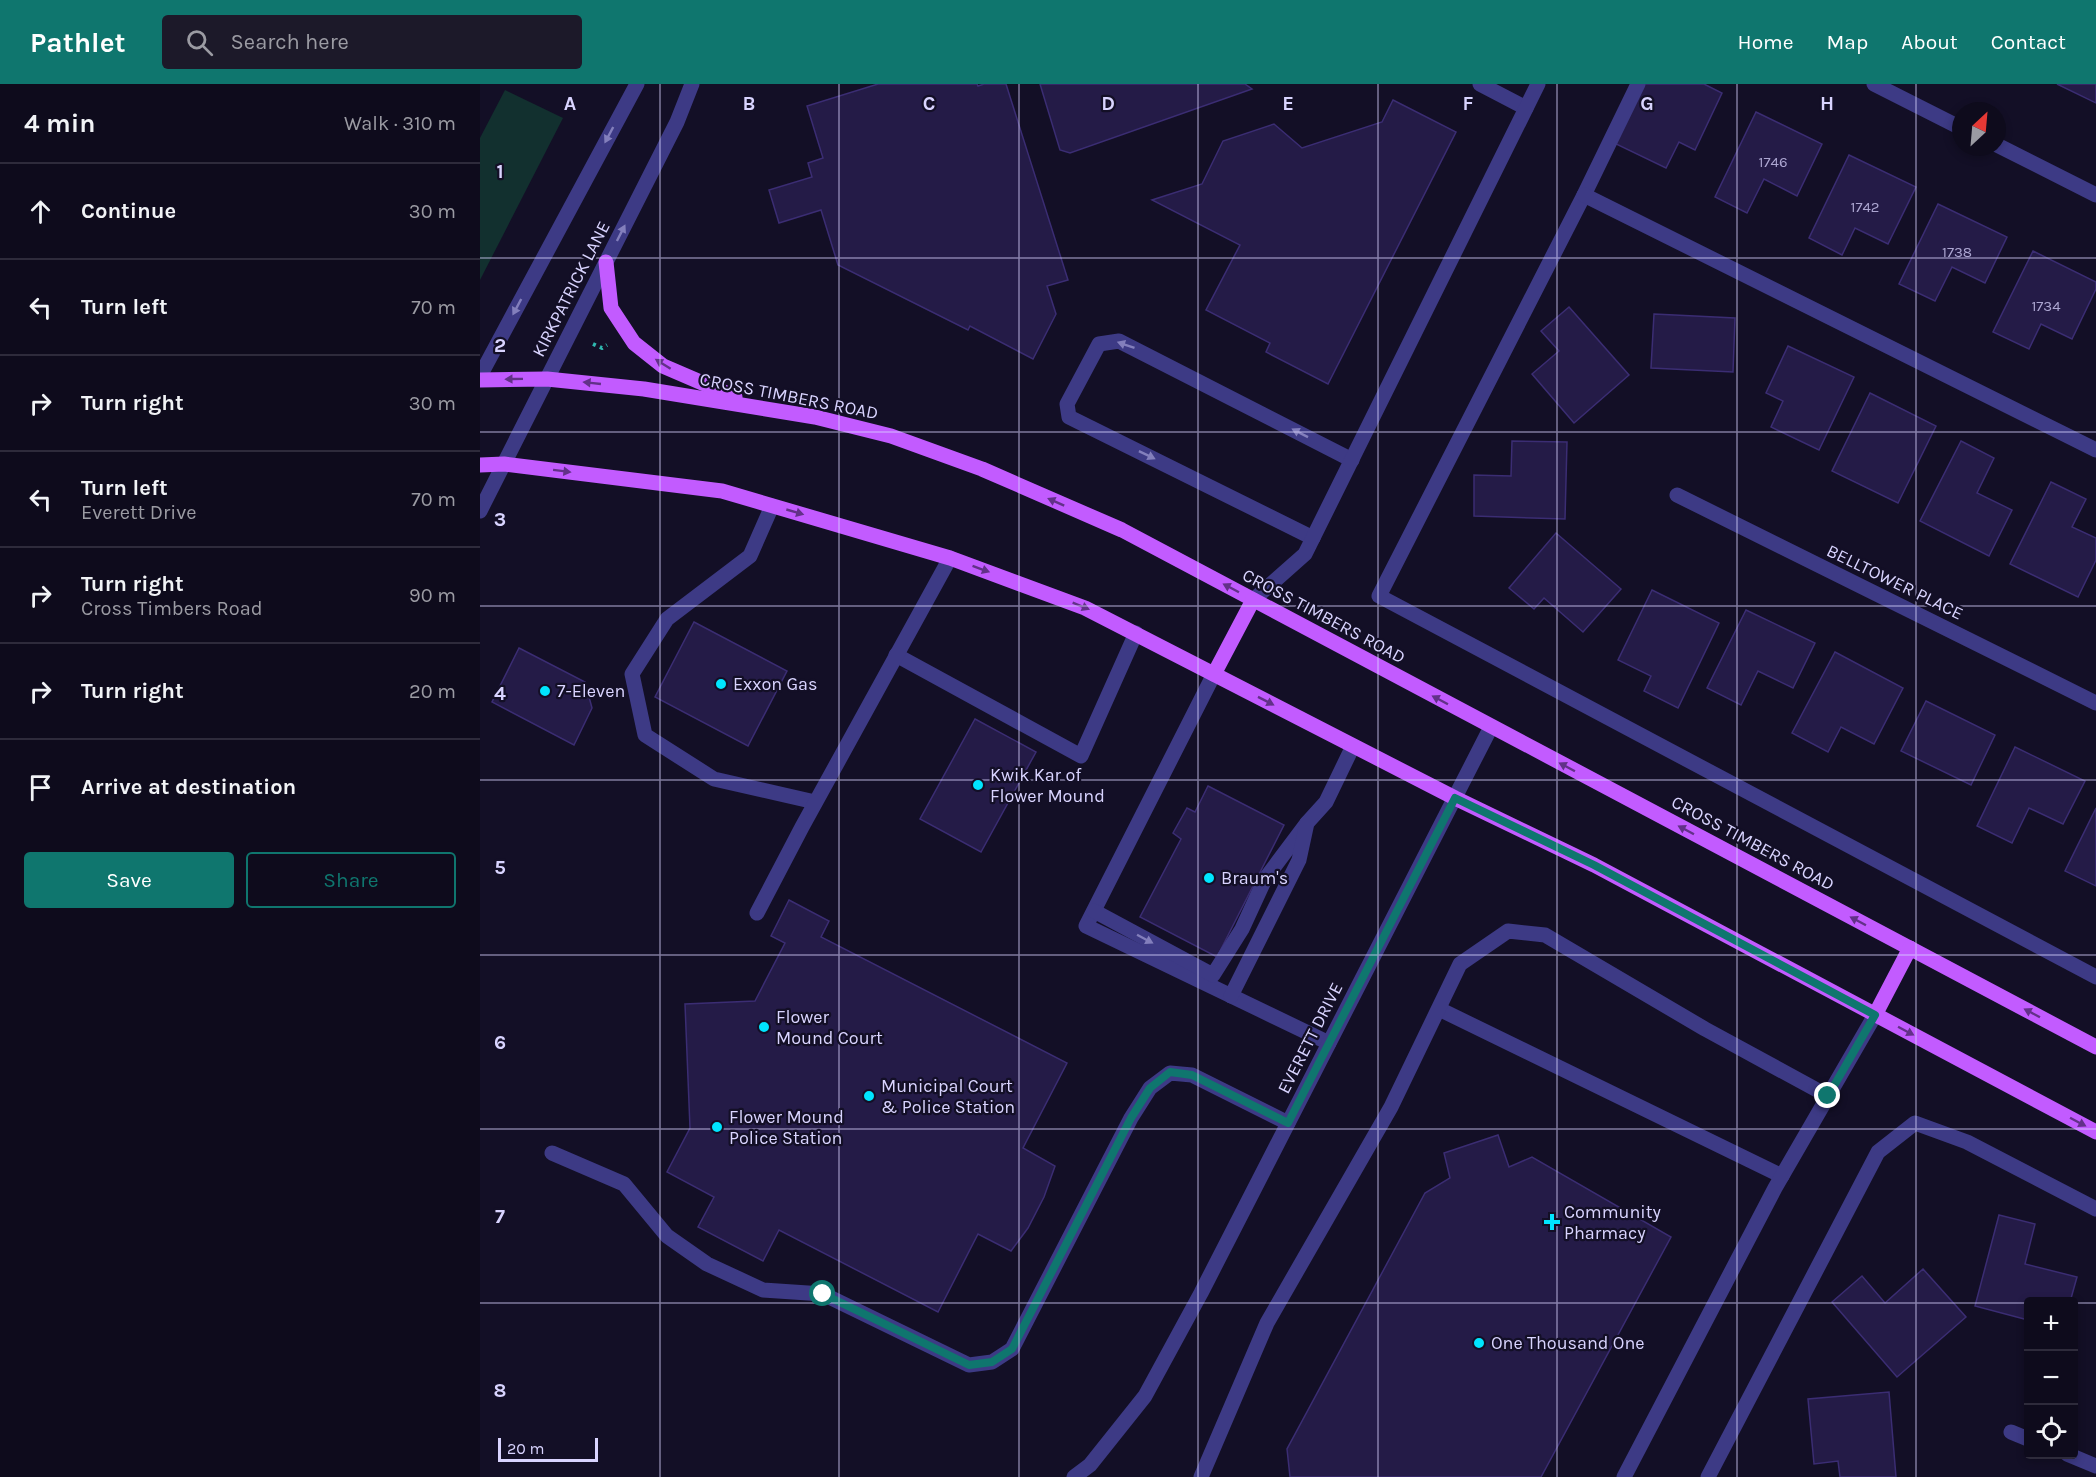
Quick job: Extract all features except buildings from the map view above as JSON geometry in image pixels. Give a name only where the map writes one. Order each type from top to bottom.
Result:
[{"type":"main road","points":[[606,262],[611,308],[634,343],[663,366],[754,406]]},
{"type":"main road","name":"CROSS TIMBERS ROAD","points":[[480,378],[548,379],[644,389],[815,417],[891,436],[982,469],[1122,530],[2096,1047]]},
{"type":"main road","points":[[480,465],[504,464],[722,491],[950,558],[1085,608],[1455,798],[1594,865],[2096,1132]]},
{"type":"main road","points":[[1214,674],[1253,600]]},
{"type":"main road","points":[[1875,1015],[1910,948]]},
{"type":"street","name":"KIRKPATRICK LANE","points":[[480,378],[637,84]]},
{"type":"street","name":"KIRKPATRICK LANE","points":[[480,511],[677,122],[692,84]]},
{"type":"street","points":[[1480,84],[1526,108]]},
{"type":"street","points":[[1253,600],[1305,554],[1538,84]]},
{"type":"street","points":[[1638,84],[1584,195],[1379,596],[2096,977]]},
{"type":"street","points":[[1874,84],[1952,123]]},
{"type":"street","points":[[2006,150],[2096,195]]},
{"type":"street","points":[[1584,195],[2096,450]]},
{"type":"street","points":[[1313,538],[1069,417],[1067,404],[1099,344],[1119,342],[1352,460]]},
{"type":"street","name":"BELLTOWER PLACE","points":[[1677,495],[2096,703]]},
{"type":"street","points":[[772,506],[750,556],[667,619],[632,675],[645,735],[714,779],[816,802]]},
{"type":"street","points":[[757,913],[950,558]]},
{"type":"street","points":[[896,655],[1081,756],[1136,633]]},
{"type":"street","points":[[1214,674],[1086,927],[1329,1043]]},
{"type":"street","name":"EVERETT DRIVE","points":[[1074,1477],[1090,1465],[1145,1396],[1491,727]]},
{"type":"street","points":[[1094,911],[1213,975],[1242,929],[1265,879],[1326,802],[1353,746]]},
{"type":"street","points":[[1231,996],[1299,860],[1307,824]]},
{"type":"street","points":[[1201,1477],[1267,1323],[1391,1107],[1460,964],[1508,931],[1545,935],[1705,1029],[1828,1096]]},
{"type":"street","points":[[1439,1009],[1782,1176]]},
{"type":"street","points":[[1624,1477],[1782,1176],[1875,1015]]},
{"type":"street","points":[[552,1153],[624,1184],[667,1236],[707,1264],[763,1290],[823,1294],[969,1365],[992,1362],[1012,1349],[1131,1118],[1150,1088],[1170,1072],[1192,1075],[1288,1123]]},
{"type":"street","points":[[1708,1477],[1878,1152],[1915,1123],[1967,1142],[2096,1209]]},
{"type":"street","points":[[2011,1432],[2024,1437]]},
{"type":"street","points":[[2078,1459],[2096,1466]]},
{"type":"path","points":[[585,340],[602,348]]},
{"type":"path","points":[[602,348],[610,343]]},
{"type":"path","points":[[602,348],[602,355]]},
{"type":"green space","points":[[505,90],[563,118],[480,280],[480,138]]},
{"type":"place","name":"Exxon Gas","points":[[721,684]]},
{"type":"place","name":"7-Eleven","points":[[545,691]]},
{"type":"place","name":"Kwik Kar of Flower Mound","points":[[978,785]]},
{"type":"place","name":"Braum's","points":[[1209,878]]},
{"type":"place","name":"Flower Mound Court","points":[[764,1027]]},
{"type":"place","name":"Municipal Court & Police Station","points":[[869,1096]]},
{"type":"place","name":"Flower Mound Police Station","points":[[717,1127]]},
{"type":"place","name":"Community Pharmacy","points":[[1552,1222]]},
{"type":"place","name":"One Thousand One","points":[[1479,1343]]},
{"type":"route","points":[[823,1294],[969,1365],[992,1362],[1012,1349],[1131,1118],[1150,1088],[1170,1072],[1192,1075],[1288,1123],[1455,798],[1594,865],[1875,1015],[1828,1096]]}]
